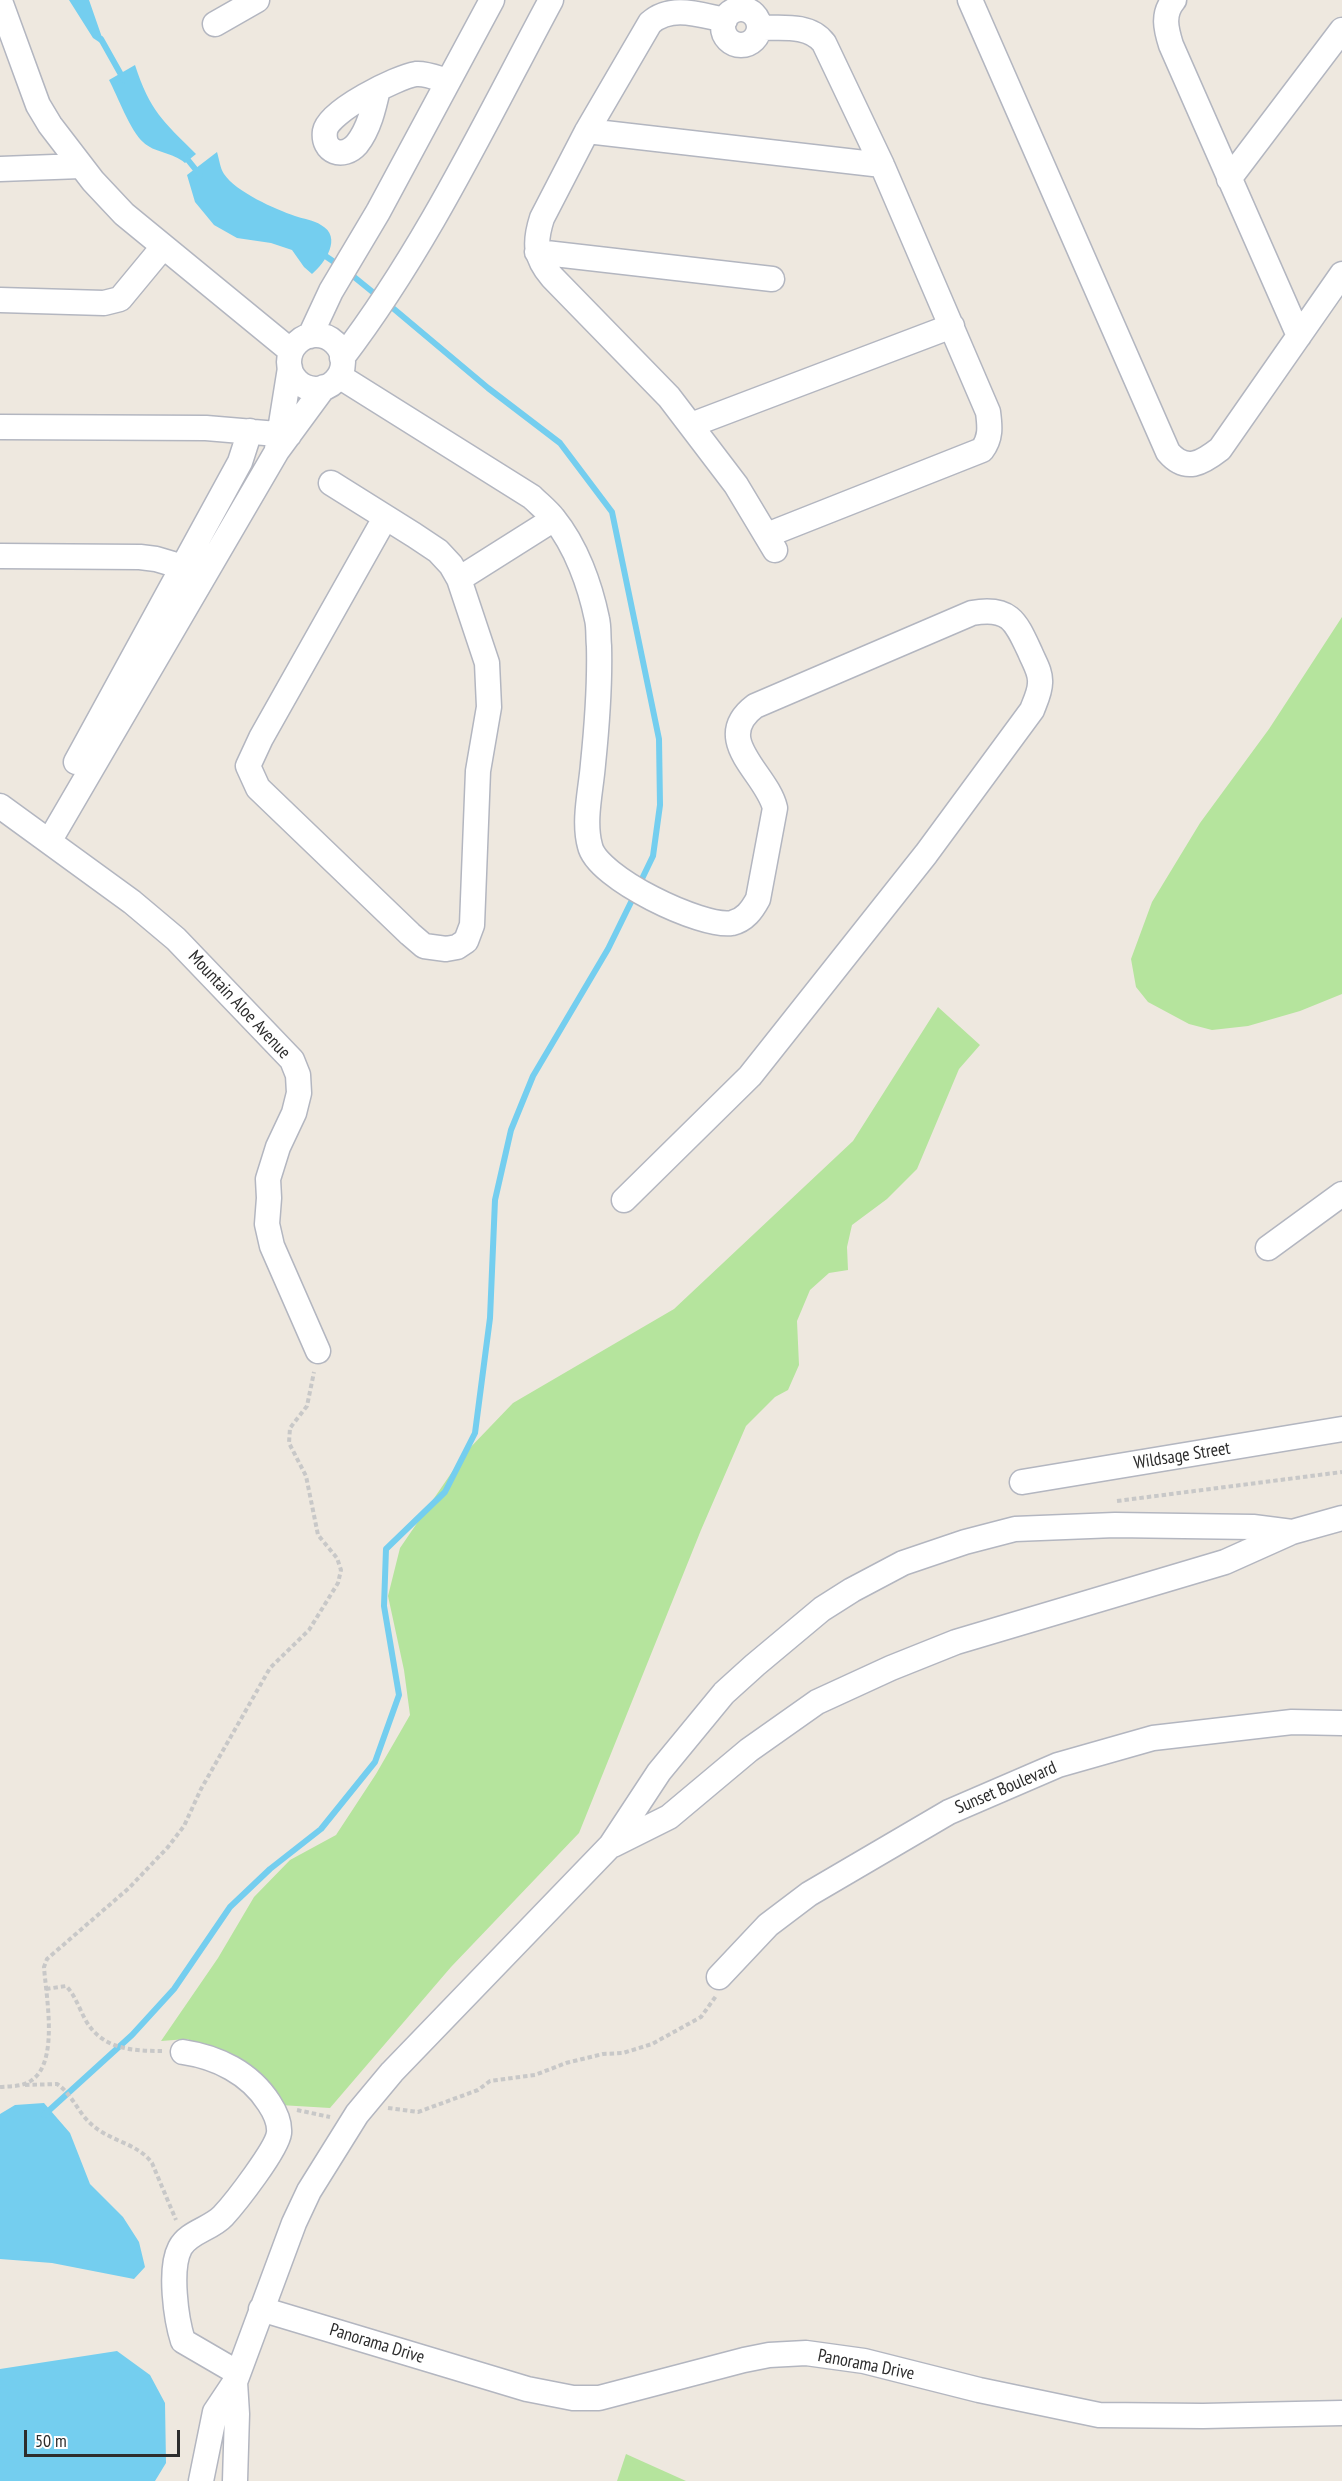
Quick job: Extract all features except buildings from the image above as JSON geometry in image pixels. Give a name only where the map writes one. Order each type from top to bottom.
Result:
[{"type":"street","points":[[215,24],[257,0]]},
{"type":"street","points":[[310,336],[331,291],[378,212],[492,0]]},
{"type":"street","points":[[50,840],[282,440],[335,374],[378,311],[428,227],[551,0]]},
{"type":"street","points":[[970,0],[1168,452],[1176,461],[1189,465],[1205,461],[1220,449],[1342,274]]},
{"type":"street","points":[[1174,0],[1168,6],[1166,28],[1229,179],[1299,336]]},
{"type":"street","points":[[0,1],[38,105],[81,166],[118,208],[290,360],[293,376],[307,387],[335,374]]},
{"type":"street","points":[[684,12],[742,12],[818,35],[830,55],[882,165],[952,326],[988,412],[990,433],[988,442],[982,450],[771,542],[736,485],[669,397],[542,265],[537,252],[538,230],[542,218],[587,131],[650,23],[658,16],[684,12]]},
{"type":"street","points":[[1229,179],[1342,30]]},
{"type":"street","points":[[378,89],[389,82],[414,74],[424,74],[447,81]]},
{"type":"street","points":[[587,131],[882,165]]},
{"type":"street","points":[[0,169],[81,166]]},
{"type":"street","points":[[0,300],[104,303],[120,299],[163,247]]},
{"type":"street","points":[[537,252],[772,279]]},
{"type":"street","points":[[691,425],[952,326]]},
{"type":"street","points":[[282,440],[290,360],[295,344],[310,336],[327,338],[335,343],[335,374]]},
{"type":"street","points":[[335,374],[532,496],[554,519],[580,562],[598,620],[600,671],[589,804],[589,846],[594,857],[615,877],[661,902],[721,924],[743,918],[752,910],[758,899],[775,808],[772,797],[744,758],[739,746],[739,725],[744,714],[755,706],[972,613],[990,609],[1011,619],[1021,633],[1040,674],[1041,685],[1032,710],[926,854],[750,1076],[624,1200]]},
{"type":"street","points":[[0,427],[206,428],[250,431],[282,440]]},
{"type":"street","points":[[76,762],[240,462],[250,431]]},
{"type":"street","points":[[331,483],[438,551],[451,565],[459,579],[487,663],[490,686],[489,707],[478,771],[472,925],[466,941],[457,947],[435,949],[424,946],[410,934],[258,788],[248,766],[261,738],[385,518]]},
{"type":"street","points":[[459,579],[554,519]]},
{"type":"street","points":[[0,556],[140,557],[183,567]]},
{"type":"street","name":"Mountain Aloe Avenue","points":[[0,806],[50,840],[132,902],[176,939],[292,1060],[298,1075],[299,1093],[294,1113],[278,1148],[268,1179],[267,1224],[272,1246],[318,1351]]},
{"type":"street","points":[[1268,1248],[1342,1194]]},
{"type":"street","name":"Wildsage Street","points":[[1022,1482],[1342,1429]]},
{"type":"street","points":[[611,1845],[669,1817],[749,1750],[817,1702],[891,1668],[956,1642],[1225,1562],[1292,1532],[1342,1518]]},
{"type":"street","points":[[201,2481],[215,2412],[236,2378],[261,2308],[309,2191],[357,2114],[392,2072],[611,1845],[659,1772],[724,1694],[822,1609],[852,1590],[903,1563],[965,1542],[1015,1529],[1114,1525],[1253,1527],[1292,1532]]},
{"type":"street","name":"Sunset Boulevard","points":[[719,1977],[768,1925],[809,1894],[949,1812],[1058,1765],[1153,1738],[1292,1722],[1342,1723]]},
{"type":"street","points":[[183,2052],[204,2055],[233,2068],[259,2087],[276,2113],[279,2135],[242,2192],[221,2218],[185,2240],[174,2266],[177,2321],[183,2341],[236,2378]]},
{"type":"street","name":"Panorama Drive","points":[[261,2308],[528,2389],[573,2398],[599,2398],[769,2355],[806,2353],[864,2361],[979,2390],[1099,2415],[1203,2416],[1342,2413]]},
{"type":"street","points":[[235,2481],[236,2378]]},
{"type":"path","points":[[19,2086],[31,2081],[40,2072],[50,2038],[44,1967],[47,1959],[129,1888],[168,1847],[184,1826],[201,1789],[270,1668],[309,1630],[338,1583],[341,1570],[337,1558],[318,1535],[306,1476],[289,1443],[290,1428],[307,1406],[318,1351]]},
{"type":"path","points":[[367,2102],[398,2111],[418,2112],[478,2090],[490,2081],[535,2075],[566,2063],[603,2054],[623,2053],[652,2044],[701,2017],[716,1997],[719,1977]]},
{"type":"path","points":[[46,1989],[66,1986],[91,2031],[107,2043],[134,2050],[183,2052]]},
{"type":"path","points":[[0,2087],[57,2084],[90,2123],[111,2139],[146,2155],[152,2163],[185,2240]]},
{"type":"path","points":[[276,2113],[292,2110],[336,2119]]},
{"type":"green space","points":[[1342,617],[1342,994],[1300,1011],[1248,1026],[1212,1030],[1189,1024],[1148,1002],[1136,987],[1131,959],[1152,902],[1200,823],[1269,729]]},
{"type":"green space","points":[[938,1007],[980,1045],[959,1069],[917,1169],[887,1199],[852,1225],[847,1247],[848,1270],[829,1273],[810,1290],[797,1321],[799,1365],[788,1390],[775,1397],[746,1426],[701,1530],[579,1833],[451,1967],[330,2108],[280,2105],[213,2050],[187,2039],[161,2041],[218,1958],[254,1897],[290,1860],[336,1835],[376,1774],[410,1715],[404,1670],[388,1596],[400,1548],[465,1453],[513,1403],[674,1309],[853,1141]]},
{"type":"green space","points":[[626,2454],[686,2481],[617,2481]]},
{"type":"water","points":[[69,0],[89,0],[105,46],[93,38]]},
{"type":"water","points":[[135,65],[152,105],[196,154],[185,163],[147,146],[129,122],[109,80]]},
{"type":"water","points":[[217,152],[224,174],[237,187],[267,204],[315,222],[327,230],[331,236],[330,250],[312,274],[292,250],[271,243],[237,238],[214,225],[195,202],[187,175]]},
{"type":"water","points":[[44,2103],[70,2133],[90,2184],[123,2217],[139,2242],[145,2267],[134,2279],[52,2263],[0,2259],[0,2114],[15,2105]]},
{"type":"water","points":[[117,2351],[150,2375],[165,2403],[166,2463],[155,2481],[0,2481],[0,2369]]},
{"type":"waterway","points":[[101,39],[124,80]]},
{"type":"waterway","points":[[184,155],[200,175]]},
{"type":"waterway","points":[[321,253],[340,266]]},
{"type":"waterway","points":[[348,272],[380,298]]},
{"type":"waterway","points":[[388,304],[488,388],[560,443],[612,512],[659,739],[660,805],[653,856],[639,885]]},
{"type":"waterway","points":[[44,2115],[132,2035],[174,1989],[230,1907],[270,1869],[321,1829],[375,1762],[399,1695],[384,1606],[386,1549],[445,1492],[475,1433],[490,1318],[495,1200],[511,1130],[533,1076],[608,949],[635,894]]}]
